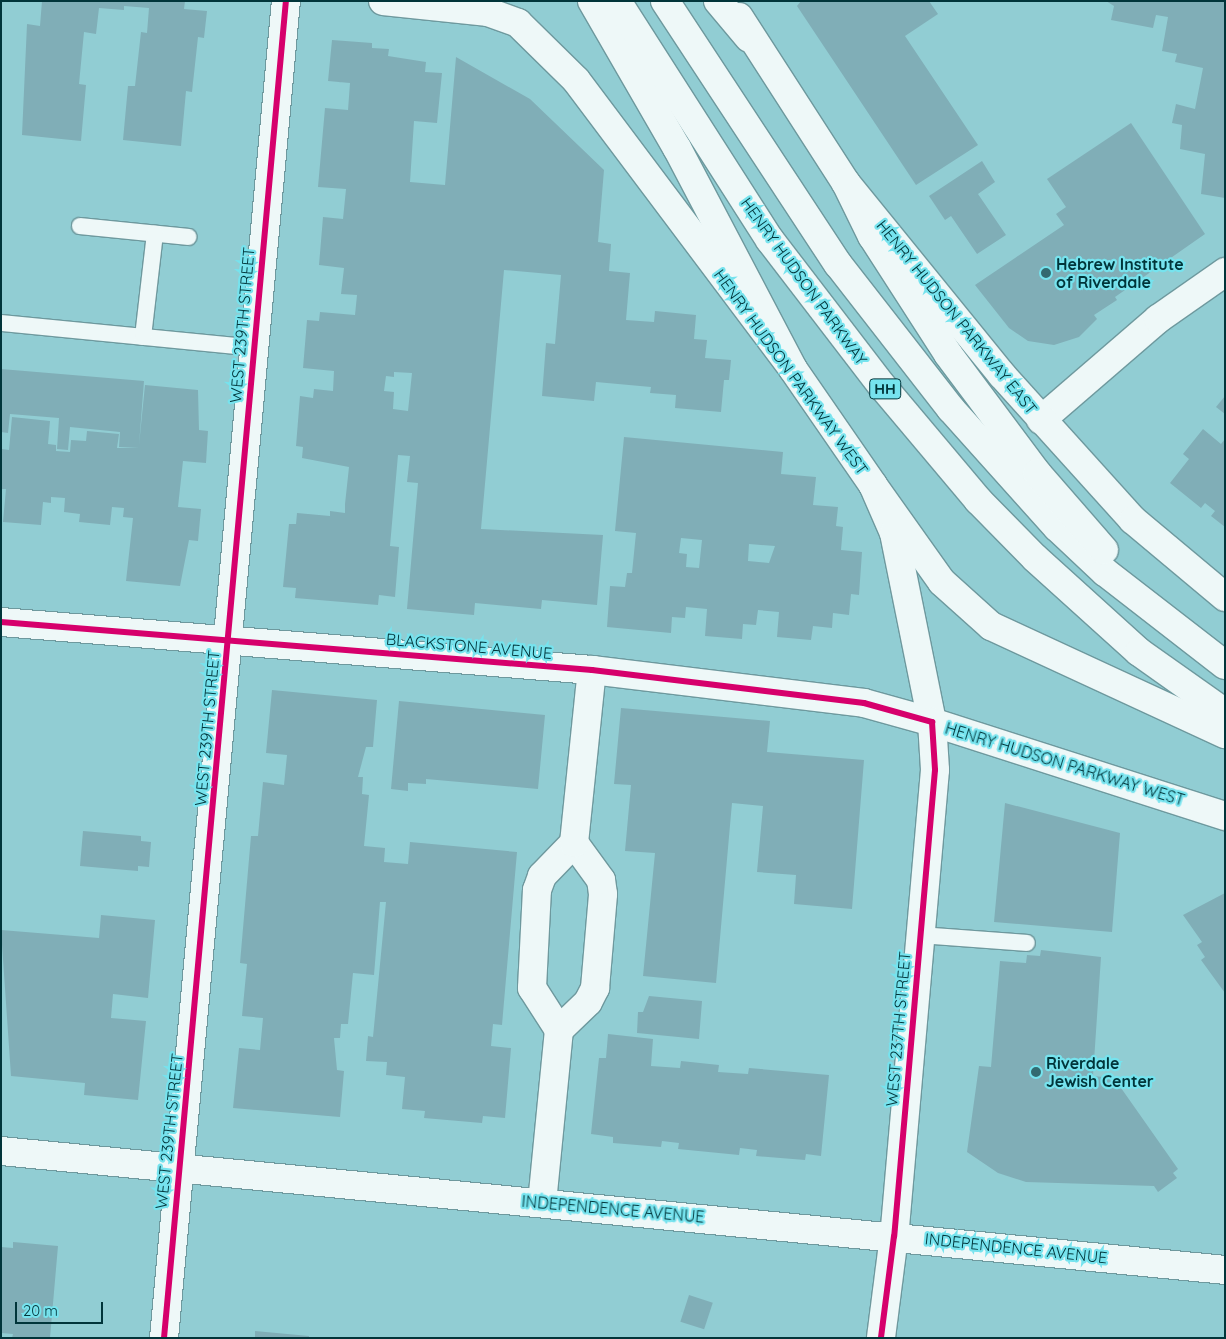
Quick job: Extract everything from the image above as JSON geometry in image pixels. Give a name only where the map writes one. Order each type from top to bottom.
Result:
[{"type":"main road","name":"WEST 239TH STREET","points":[[164,1338],[286,1]]},
{"type":"main road","name":"HENRY HUDSON PARKWAY WEST","points":[[383,1],[417,3],[488,12],[518,23],[542,41],[576,80],[793,370],[873,485],[894,534],[932,722],[1225,816]]},
{"type":"main road","points":[[592,1],[677,148],[793,370]]},
{"type":"main road","name":"HENRY HUDSON PARKWAY","points":[[617,1],[770,240],[960,479],[1084,604],[1139,652],[1225,713]]},
{"type":"main road","name":"HH","points":[[665,1],[832,256],[951,409],[1057,527],[1165,621],[1225,664]]},
{"type":"main road","points":[[718,1],[749,38]]},
{"type":"main road","name":"HENRY HUDSON PARKWAY EAST","points":[[732,1],[749,38],[846,183],[1041,420],[1133,520],[1225,597]]},
{"type":"main road","points":[[846,183],[872,236],[948,354],[1037,474],[1165,621]]},
{"type":"main road","points":[[1041,420],[1158,319],[1225,272]]},
{"type":"main road","points":[[873,485],[942,582],[991,626],[1225,734]]},
{"type":"main road","name":"BLACKSTONE AVENUE","points":[[1,622],[229,639],[592,670],[864,703],[932,722]]},
{"type":"main road","points":[[542,1203],[559,1030],[532,988],[530,973],[537,890],[542,876],[574,843],[592,670]]},
{"type":"main road","name":"WEST 237TH STREET","points":[[881,1338],[894,1236],[935,770],[932,722]]},
{"type":"main road","points":[[559,1030],[588,1002],[595,988],[603,894],[601,880],[574,843]]},
{"type":"main road","name":"INDEPENDENCE AVENUE","points":[[1,1151],[180,1170],[894,1236],[1225,1270]]},
{"type":"lane","points":[[80,226],[188,237]]},
{"type":"lane","points":[[143,337],[155,234]]},
{"type":"lane","points":[[1,323],[254,348]]},
{"type":"lane","points":[[921,935],[1027,943]]},
{"type":"building","points":[[42,1],[185,1],[184,9],[207,11],[204,38],[198,37],[192,92],[186,91],[181,146],[123,140],[128,86],[135,86],[141,32],[147,33],[149,8],[124,6],[124,10],[99,8],[96,34],[84,32],[79,84],[86,85],[81,141],[22,135],[27,24],[40,26]]},
{"type":"building","points":[[801,1],[929,1],[938,14],[905,36],[978,145],[916,185],[797,6]]},
{"type":"building","points":[[1106,1],[1225,1],[1225,198],[1201,194],[1205,154],[1180,149],[1182,125],[1172,123],[1176,104],[1195,109],[1203,68],[1175,62],[1177,54],[1162,51],[1168,17],[1156,15],[1153,28],[1111,20],[1114,6]]},
{"type":"building","points":[[332,40],[372,43],[372,48],[389,49],[388,56],[426,62],[425,72],[442,73],[437,123],[414,121],[410,182],[445,185],[456,57],[530,99],[604,170],[598,242],[611,244],[609,271],[630,273],[626,320],[654,322],[655,311],[696,315],[694,339],[707,340],[705,358],[731,360],[729,380],[724,380],[721,412],[675,408],[676,395],[650,393],[651,387],[596,382],[594,401],[542,396],[546,343],[555,344],[561,275],[504,270],[481,529],[603,535],[597,605],[542,600],[541,609],[475,603],[474,615],[407,609],[418,483],[407,482],[410,456],[398,455],[390,546],[399,547],[395,597],[379,595],[378,605],[295,598],[296,588],[283,587],[289,524],[296,524],[297,513],[330,516],[330,511],[345,513],[349,467],[302,458],[303,447],[296,446],[300,396],[313,398],[314,389],[333,391],[334,371],[303,368],[307,320],[319,321],[320,312],[355,315],[357,295],[341,294],[344,268],[319,265],[323,217],[343,219],[346,189],[318,187],[325,108],[348,110],[350,83],[328,81]],"holes":[[[394,372],[412,373],[408,411],[393,409],[394,392],[384,391],[386,376],[394,377]]]},
{"type":"building","points":[[1131,123],[1205,234],[1115,297],[1117,300],[1094,315],[1097,319],[1079,337],[1054,345],[1028,341],[1009,328],[975,285],[1064,225],[1056,214],[1066,207],[1047,179]]},
{"type":"building","points":[[982,161],[995,182],[978,194],[1006,235],[977,254],[951,216],[945,220],[929,196]]},
{"type":"building","points":[[1,369],[144,381],[139,445],[145,385],[198,390],[199,430],[208,431],[206,463],[183,461],[178,507],[201,509],[198,541],[189,540],[180,586],[126,581],[133,518],[123,517],[124,508],[112,507],[110,525],[79,522],[80,514],[64,512],[65,498],[51,497],[51,503],[43,502],[41,525],[3,522],[6,489],[1,489],[1,458],[2,449],[9,450],[12,417],[50,421],[48,444],[56,445],[56,451],[70,452],[71,440],[86,441],[87,431],[119,434],[117,448],[139,448],[119,447],[120,432],[70,427],[68,450],[57,449],[59,418],[10,414],[8,433],[1,432]]},
{"type":"building","points":[[1225,396],[1225,414],[1216,407]]},
{"type":"building","points":[[1203,429],[1221,444],[1225,439],[1225,527],[1211,516],[1215,511],[1205,503],[1201,508],[1170,483],[1189,459],[1183,454]]},
{"type":"building","points":[[624,437],[783,452],[781,474],[816,477],[813,505],[838,507],[836,526],[843,527],[841,550],[862,552],[859,595],[851,594],[849,615],[833,613],[832,628],[813,626],[811,640],[777,637],[779,612],[758,610],[756,625],[743,624],[742,639],[705,636],[707,609],[686,607],[685,618],[672,617],[671,633],[607,627],[610,586],[625,587],[627,573],[632,573],[636,533],[615,531]],"holes":[[[681,538],[702,540],[699,568],[686,567],[687,554],[679,553]],[[749,544],[775,546],[769,563],[748,561]]]},
{"type":"building","points":[[272,690],[377,700],[373,747],[366,747],[358,777],[363,777],[362,794],[369,795],[364,846],[385,848],[384,862],[408,864],[410,842],[517,852],[502,1025],[493,1024],[491,1046],[511,1048],[505,1118],[483,1116],[482,1123],[424,1118],[425,1111],[402,1109],[405,1077],[386,1075],[387,1062],[366,1061],[368,1036],[373,1037],[386,902],[380,902],[374,975],[353,973],[348,1024],[341,1024],[340,1038],[334,1038],[337,1070],[344,1071],[340,1117],[233,1108],[239,1048],[260,1050],[263,1018],[242,1016],[247,964],[240,963],[251,836],[258,836],[263,782],[284,785],[287,755],[266,753]]},
{"type":"building","points":[[399,701],[545,715],[538,789],[426,779],[426,784],[408,783],[408,791],[391,789]]},
{"type":"building","points":[[621,708],[770,721],[767,752],[864,760],[852,909],[794,904],[796,875],[757,872],[763,806],[732,803],[716,983],[643,976],[655,853],[625,851],[631,785],[614,784]]},
{"type":"building","points":[[1005,803],[1120,833],[1112,932],[994,922]]},
{"type":"building","points":[[83,831],[141,836],[141,841],[151,842],[149,867],[138,866],[138,871],[80,866]]},
{"type":"building","points":[[1225,893],[1225,993],[1201,960],[1205,957],[1197,945],[1202,942],[1183,915]]},
{"type":"building","points":[[101,915],[155,920],[148,998],[113,994],[111,1018],[146,1021],[138,1100],[84,1095],[85,1083],[11,1076],[1,930],[99,938]]},
{"type":"building","name":"Riverdale Jewish Center","points":[[1041,950],[1101,957],[1093,1076],[1114,1078],[1178,1169],[1173,1173],[1177,1178],[1158,1192],[1154,1186],[1026,1182],[998,1173],[967,1152],[979,1066],[991,1067],[1000,961],[1026,963],[1027,955],[1040,956]]},
{"type":"building","points":[[649,996],[702,1001],[699,1039],[637,1033],[638,1012],[643,1012]]},
{"type":"building","points":[[608,1034],[653,1039],[651,1066],[680,1068],[681,1061],[719,1065],[718,1072],[748,1074],[749,1068],[829,1075],[821,1156],[806,1154],[805,1160],[756,1156],[757,1150],[740,1148],[739,1155],[678,1149],[679,1143],[662,1141],[661,1147],[613,1143],[613,1137],[591,1134],[599,1058],[606,1058]]},
{"type":"building","points":[[13,1242],[58,1246],[50,1338],[12,1338],[13,1334],[1,1333],[1,1247],[13,1248]]},
{"type":"building","points":[[689,1295],[713,1303],[704,1329],[680,1322]]},
{"type":"building","points":[[255,1331],[309,1336],[309,1338],[255,1338]]},
{"type":"cycle path","points":[[164,1338],[286,1]]},
{"type":"cycle path","points":[[1,622],[592,670],[864,703],[932,722],[935,770],[894,1236],[881,1338]]},
{"type":"place","name":"Hebrew Institute of Riverdale","points":[[1046,273]]},
{"type":"place","name":"Riverdale Jewish Center","points":[[1036,1072]]}]
